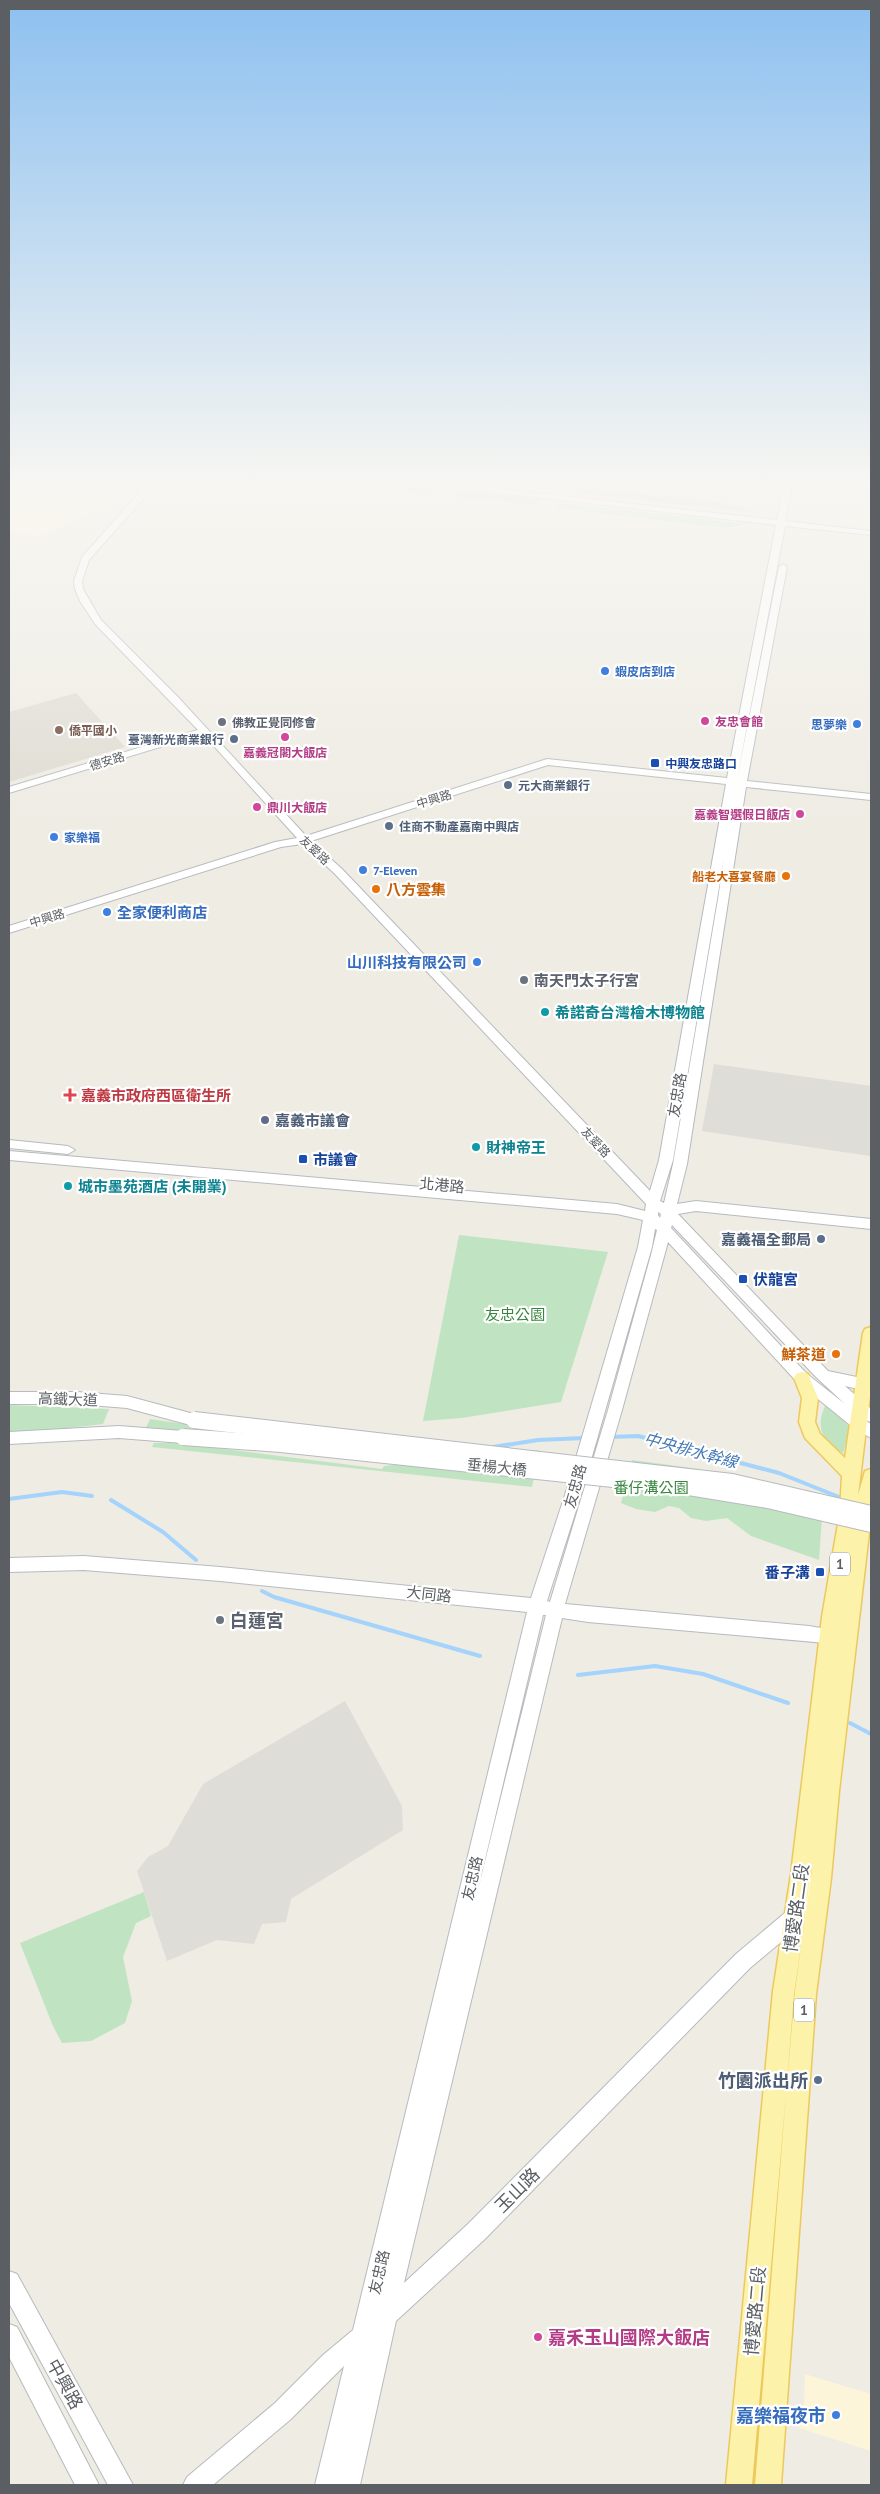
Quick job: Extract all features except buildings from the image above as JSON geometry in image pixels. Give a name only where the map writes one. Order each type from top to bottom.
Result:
[{"type":"main road","name":"博愛路二段","points":[[862,1511],[851,1474],[866,1421],[871,1334]]},
{"type":"main road","points":[[802,1378],[810,1398],[807,1422],[813,1438],[851,1474]]},
{"type":"main road","name":"博愛路二段","points":[[739,2485],[784,1998],[793,1920],[839,1638],[862,1511],[871,1476]]},
{"type":"main road","name":"博愛路二段","points":[[768,2485],[805,1994],[821,1878],[839,1638]]},
{"type":"street","name":"友愛路","points":[[83,597],[98,622],[264,794],[301,837],[338,871],[403,939],[652,1210]]},
{"type":"street","name":"友忠路","points":[[595,1448],[592,1423],[646,1247],[652,1210],[666,1160],[772,597]]},
{"type":"street","name":"德安路","points":[[9,790],[204,731]]},
{"type":"street","name":"中興路","points":[[9,930],[301,837],[547,762],[871,790]]},
{"type":"street","name":"友忠路","points":[[327,2485],[545,1610],[595,1448],[611,1424],[680,1164],[724,899],[738,779]]},
{"type":"street","name":"中興路","points":[[738,779],[871,797]]},
{"type":"street","name":"中興路","points":[[9,922],[301,837]]},
{"type":"street","name":"北港路","points":[[9,1144],[617,1201],[652,1210],[663,1228]]},
{"type":"street","name":"北港路","points":[[9,1154],[668,1212]]},
{"type":"street","points":[[866,1421],[668,1212],[688,1206],[696,1206],[871,1224]]},
{"type":"street","points":[[663,1228],[802,1378],[866,1421]]},
{"type":"street","points":[[825,1376],[868,1386]]},
{"type":"street","name":"高鐵大道","points":[[9,1398],[77,1398],[127,1402]]},
{"type":"street","name":"垂楊大橋","points":[[127,1402],[194,1420],[732,1482],[862,1511]]},
{"type":"street","name":"垂楊大橋","points":[[9,1438],[119,1432],[281,1444],[689,1487],[768,1500],[862,1511]]},
{"type":"street","name":"大同路","points":[[9,1566],[75,1563],[113,1565],[350,1586],[508,1602],[545,1610],[839,1638]]},
{"type":"street","name":"友忠路","points":[[348,2485],[545,1610]]},
{"type":"street","name":"玉山路","points":[[195,2485],[283,2411],[331,2363],[477,2231],[743,1961],[793,1920],[821,1878]]},
{"type":"street","name":"中興路","points":[[9,2282],[121,2485]]},
{"type":"street","name":"中興路","points":[[9,2335],[87,2485]]},
{"type":"shaded area","name":"僑平國小","points":[[76,693],[125,747],[9,782],[9,712]]},
{"type":"shaded area","points":[[714,1064],[871,1086],[870,1156],[702,1131]]},
{"type":"shaded area","points":[[345,1701],[402,1806],[403,1830],[291,1899],[286,1922],[262,1924],[254,1944],[217,1940],[167,1961],[137,1871],[148,1857],[168,1846],[203,1784]]},
{"type":"shaded area","name":"嘉樂福夜市","points":[[805,2374],[871,2394],[871,2451],[799,2428],[804,2402]]},
{"type":"green space","name":"友忠公園","points":[[459,1235],[608,1252],[561,1402],[462,1418],[423,1421]]},
{"type":"green space","points":[[826,1404],[851,1428],[843,1453],[830,1444],[822,1433],[821,1419]]},
{"type":"green space","points":[[9,1405],[109,1409],[103,1424],[9,1435]]},
{"type":"green space","points":[[150,1419],[226,1430],[224,1436],[144,1432]]},
{"type":"green space","points":[[154,1443],[178,1443],[382,1469],[384,1466],[539,1450],[532,1487],[152,1447]]},
{"type":"green space","name":"番仔溝公園","points":[[632,1460],[699,1469],[822,1517],[819,1560],[751,1536],[727,1518],[706,1521],[691,1518],[679,1508],[669,1506],[655,1512],[636,1509],[621,1503]]},
{"type":"green space","points":[[144,1892],[151,1916],[136,1923],[123,1957],[132,2001],[125,2023],[91,2041],[62,2043],[53,2026],[20,1943]]},
{"type":"waterway","name":"中央排水幹線","points":[[610,1437],[638,1436],[779,1473],[844,1499]]},
{"type":"waterway","name":"中央排水幹線","points":[[493,1447],[538,1440],[584,1438]]},
{"type":"waterway","points":[[9,1499],[62,1492],[92,1496]]},
{"type":"waterway","points":[[111,1500],[163,1532],[196,1560]]},
{"type":"waterway","points":[[262,1591],[274,1597],[480,1656]]},
{"type":"waterway","points":[[578,1675],[655,1666],[703,1674],[788,1703]]},
{"type":"waterway","points":[[850,1723],[871,1734]]},
{"type":"place","name":"蝦皮店到店","points":[[605,671]]},
{"type":"place","name":"友忠會館","points":[[705,721]]},
{"type":"place","name":"佛教正覺同修會","points":[[222,722]]},
{"type":"place","name":"思夢樂","points":[[857,724]]},
{"type":"place","name":"僑平國小","points":[[59,730]]},
{"type":"place","name":"嘉義冠閣大飯店","points":[[285,737]]},
{"type":"place","name":"臺灣新光商業銀行","points":[[234,739]]},
{"type":"place","name":"中興友忠路口","points":[[655,763]]},
{"type":"place","name":"元大商業銀行","points":[[508,785]]},
{"type":"place","name":"鼎川大飯店","points":[[257,807]]},
{"type":"place","name":"嘉義智選假日飯店","points":[[800,814]]},
{"type":"place","name":"住商不動產嘉南中興店","points":[[389,826]]},
{"type":"place","name":"家樂福","points":[[54,837]]},
{"type":"place","name":"7-Eleven","points":[[363,870]]},
{"type":"place","name":"船老大喜宴餐廳","points":[[786,876]]},
{"type":"place","name":"八方雲集","points":[[376,889]]},
{"type":"place","name":"全家便利商店","points":[[107,912]]},
{"type":"place","name":"山川科技有限公司","points":[[477,962]]},
{"type":"place","name":"南天門太子行宮","points":[[524,980]]},
{"type":"place","name":"希諾奇台灣檜木博物館","points":[[545,1012]]},
{"type":"place","name":"嘉義市政府西區衛生所","points":[[70,1095]]},
{"type":"place","name":"嘉義市議會","points":[[265,1120]]},
{"type":"place","name":"財神帝王","points":[[476,1147]]},
{"type":"place","name":"市議會","points":[[303,1159]]},
{"type":"place","name":"城市墨苑酒店 (未開業)","points":[[68,1186]]},
{"type":"place","name":"嘉義福全郵局","points":[[821,1239]]},
{"type":"place","name":"伏龍宮","points":[[743,1279]]},
{"type":"place","name":"鮮茶道","points":[[836,1354]]},
{"type":"place","name":"番子溝","points":[[820,1572]]},
{"type":"place","name":"白蓮宮","points":[[220,1620]]},
{"type":"place","name":"竹園派出所","points":[[818,2080]]},
{"type":"place","name":"嘉禾玉山國際大飯店","points":[[538,2337]]},
{"type":"place","name":"嘉樂福夜市","points":[[836,2415]]}]
